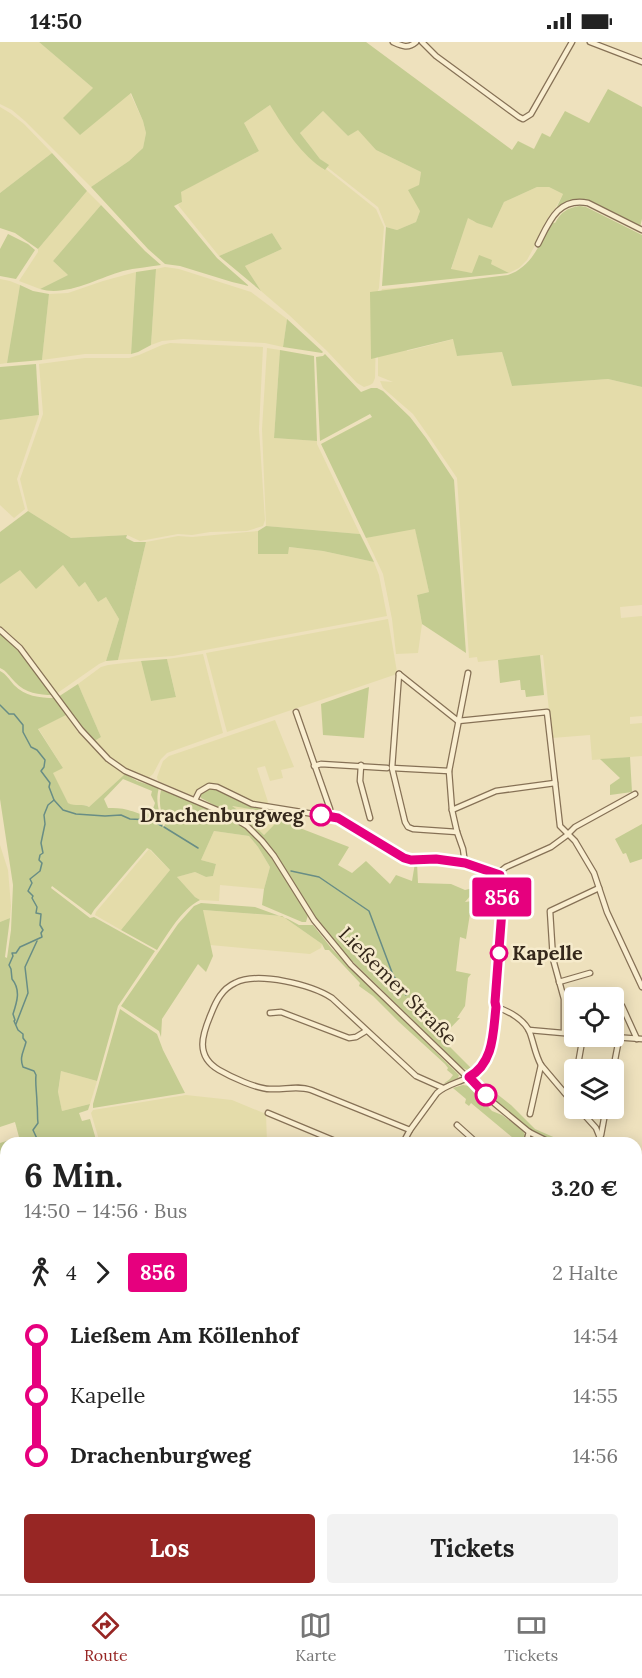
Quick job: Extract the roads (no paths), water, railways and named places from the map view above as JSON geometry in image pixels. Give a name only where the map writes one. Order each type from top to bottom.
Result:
[{"type":"street","points":[[393,42],[404,46],[416,42]]},
{"type":"street","points":[[422,42],[436,56],[523,119],[531,114],[573,42]]},
{"type":"street","points":[[590,42],[642,62]]},
{"type":"street","points":[[538,244],[555,212],[563,206],[580,201],[642,230]]},
{"type":"street","name":"Ließemer Straße","points":[[0,630],[24,652],[81,730],[108,759],[124,771],[229,815],[247,826],[274,856],[314,920],[351,965],[494,1103],[529,1132],[539,1137]]},
{"type":"street","points":[[457,832],[418,830],[408,827],[405,822],[390,768],[399,674],[458,721],[547,712],[560,826],[559,841]]},
{"type":"street","points":[[465,863],[464,849],[452,810],[449,771],[468,674]]},
{"type":"street","points":[[296,712],[330,809],[330,817]]},
{"type":"street","points":[[314,766],[321,764],[361,765],[449,771]]},
{"type":"street","points":[[361,765],[360,781],[370,818]]},
{"type":"street","points":[[452,810],[496,791],[555,783]]},
{"type":"street","points":[[195,800],[199,792],[209,786],[217,787],[252,804],[338,818],[404,858],[465,863],[500,875]]},
{"type":"street","points":[[406,1137],[442,1088],[469,1077],[482,1068],[492,1047],[502,910],[501,871],[551,847],[575,827],[635,794]]},
{"type":"street","points":[[560,826],[569,833],[594,873],[607,912],[642,987]]},
{"type":"street","points":[[564,999],[553,959],[550,911],[599,888]]},
{"type":"street","points":[[559,982],[590,973]]},
{"type":"street","points":[[410,1130],[308,1089],[262,1088],[215,1067],[209,1062],[203,1048],[204,1030],[220,995],[234,983],[255,977],[318,990],[332,998],[416,1076],[442,1088]]},
{"type":"street","points":[[496,1007],[522,1021],[529,1030],[541,1065],[564,1092]]},
{"type":"street","points":[[624,1010],[640,1039],[624,1039]]},
{"type":"street","points":[[270,1012],[281,1012],[349,1038],[366,1031]]},
{"type":"street","points":[[529,1030],[564,1032]]},
{"type":"street","points":[[530,1114],[541,1065]]},
{"type":"street","points":[[267,1113],[325,1137]]},
{"type":"street","points":[[588,1119],[596,1128],[600,1137]]},
{"type":"street","points":[[601,1137],[604,1119]]},
{"type":"street","points":[[457,1125],[470,1137]]},
{"type":"street","points":[[528,1137],[529,1132]]},
{"type":"waterway","points":[[0,705],[9,714],[14,714],[23,725],[23,732],[31,747],[37,750],[45,760],[41,771],[50,783],[49,787],[54,800],[48,805],[44,815],[40,871],[30,879],[32,883],[28,891],[33,896],[37,907],[36,913],[41,914],[42,937],[20,947],[16,953],[12,953],[9,965],[17,992],[14,1021],[26,1042],[22,1063],[23,1067],[34,1071],[36,1075],[38,1123],[33,1130],[36,1137]]},
{"type":"waterway","points":[[54,800],[63,810],[76,814],[121,815],[130,819],[151,820],[162,826]]},
{"type":"waterway","points":[[164,827],[198,848]]},
{"type":"waterway","points":[[291,871],[319,877],[369,911],[393,975],[406,995]]},
{"type":"waterway","points":[[16,1024],[28,993],[25,967],[37,941]]},
{"type":"place","name":"Drachenburgweg","points":[[321,815]]},
{"type":"place","name":"Kapelle","points":[[499,953]]}]
